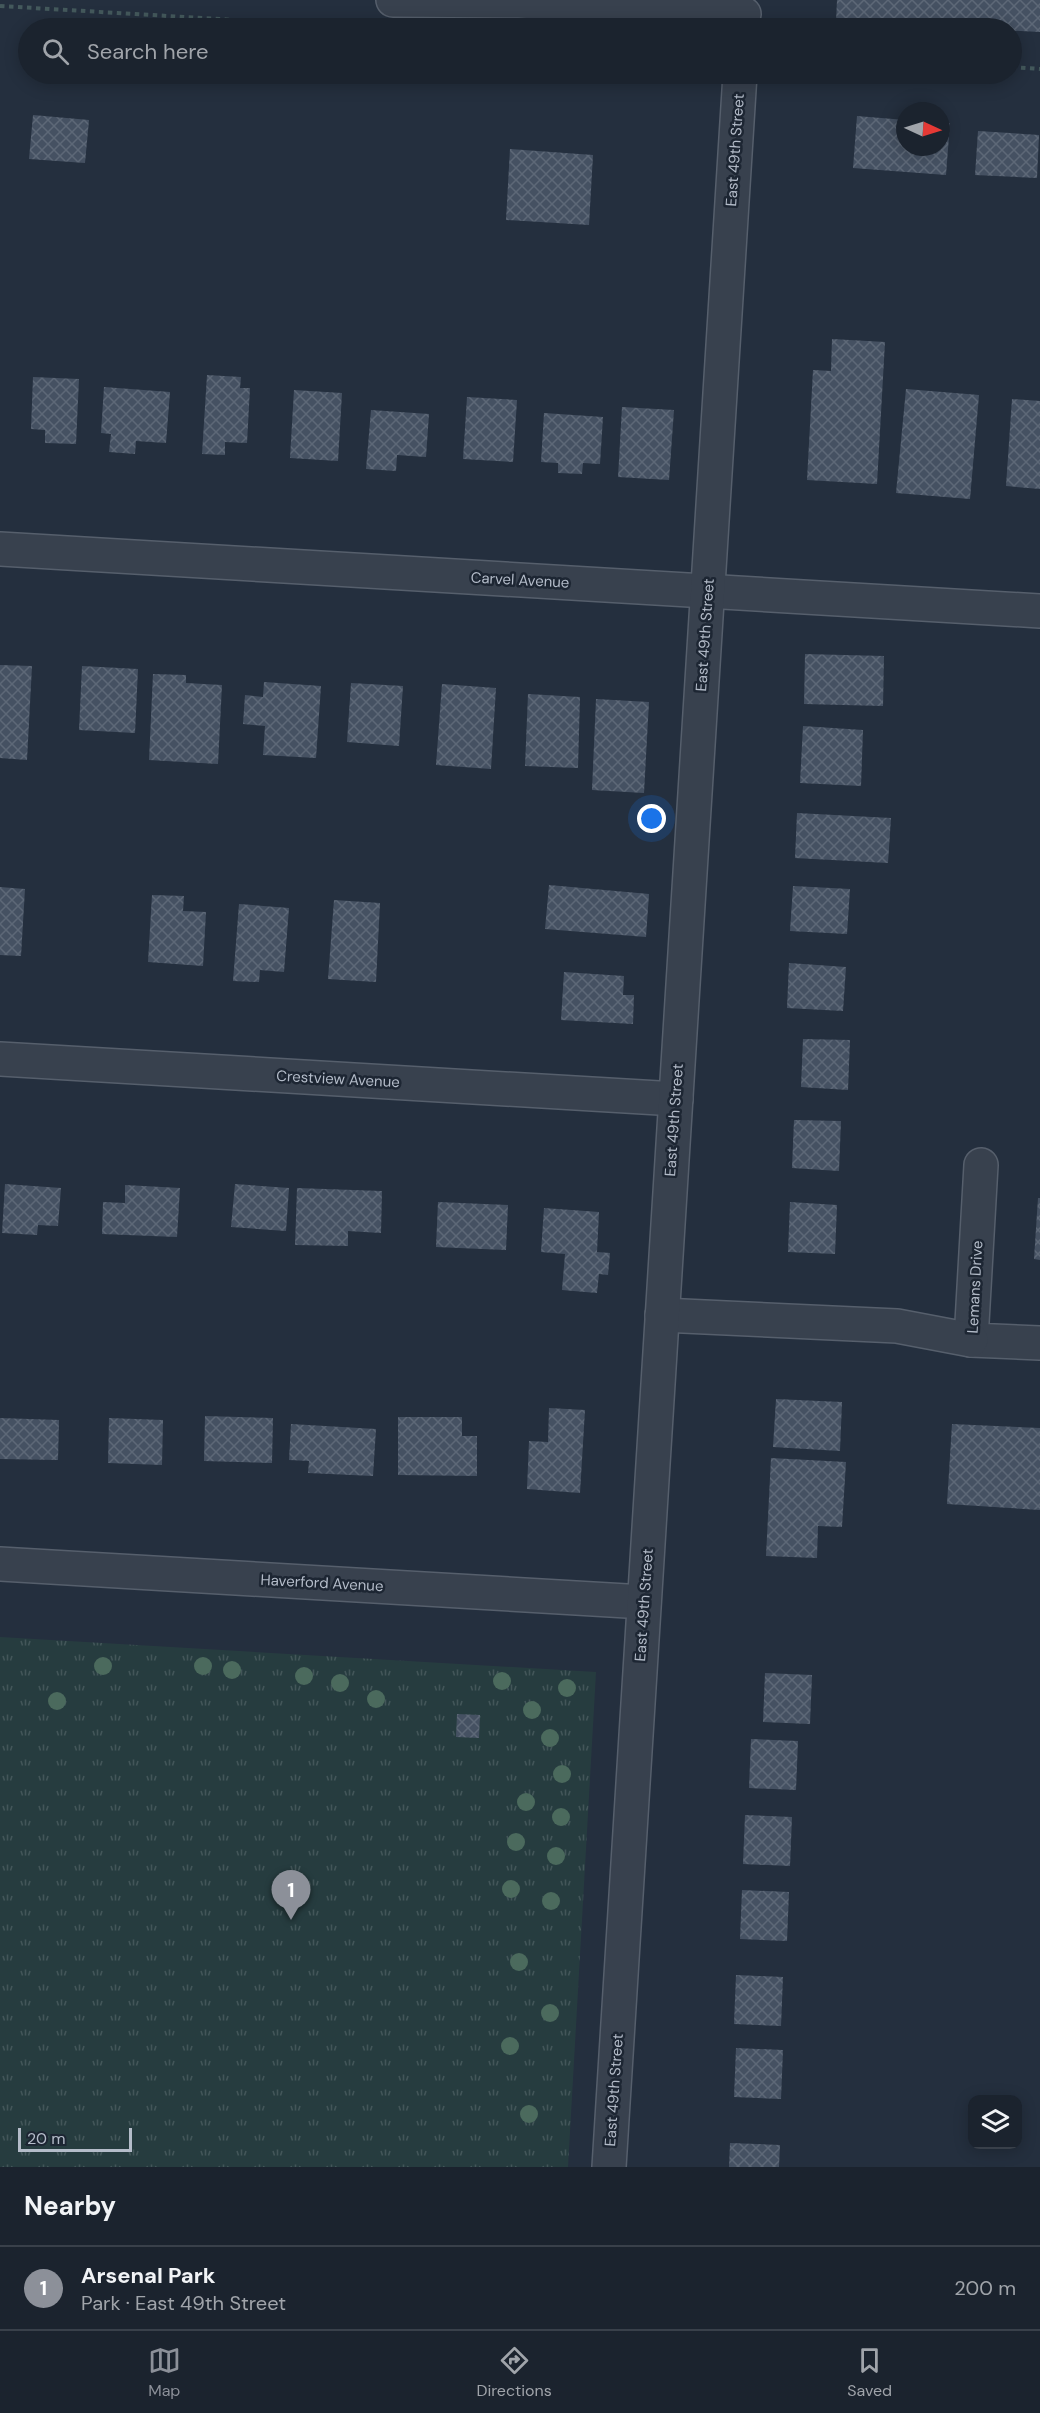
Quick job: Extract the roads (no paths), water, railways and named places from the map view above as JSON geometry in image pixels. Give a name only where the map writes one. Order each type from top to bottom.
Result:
[{"type":"street","points":[[393,0],[519,1],[744,14]]},
{"type":"street","name":"East 49th Street","points":[[609,2167],[739,84]]},
{"type":"street","name":"Carvel Avenue","points":[[0,549],[1040,611]]},
{"type":"street","name":"Crestview Avenue","points":[[0,1059],[676,1099]]},
{"type":"street","name":"Lemans Drive","points":[[981,1166],[971,1340],[1040,1343]]},
{"type":"street","points":[[662,1315],[897,1326],[971,1340]]},
{"type":"street","name":"Haverford Avenue","points":[[0,1564],[644,1602]]},
{"type":"place","name":"Arsenal Park","points":[[291,1920]]}]
